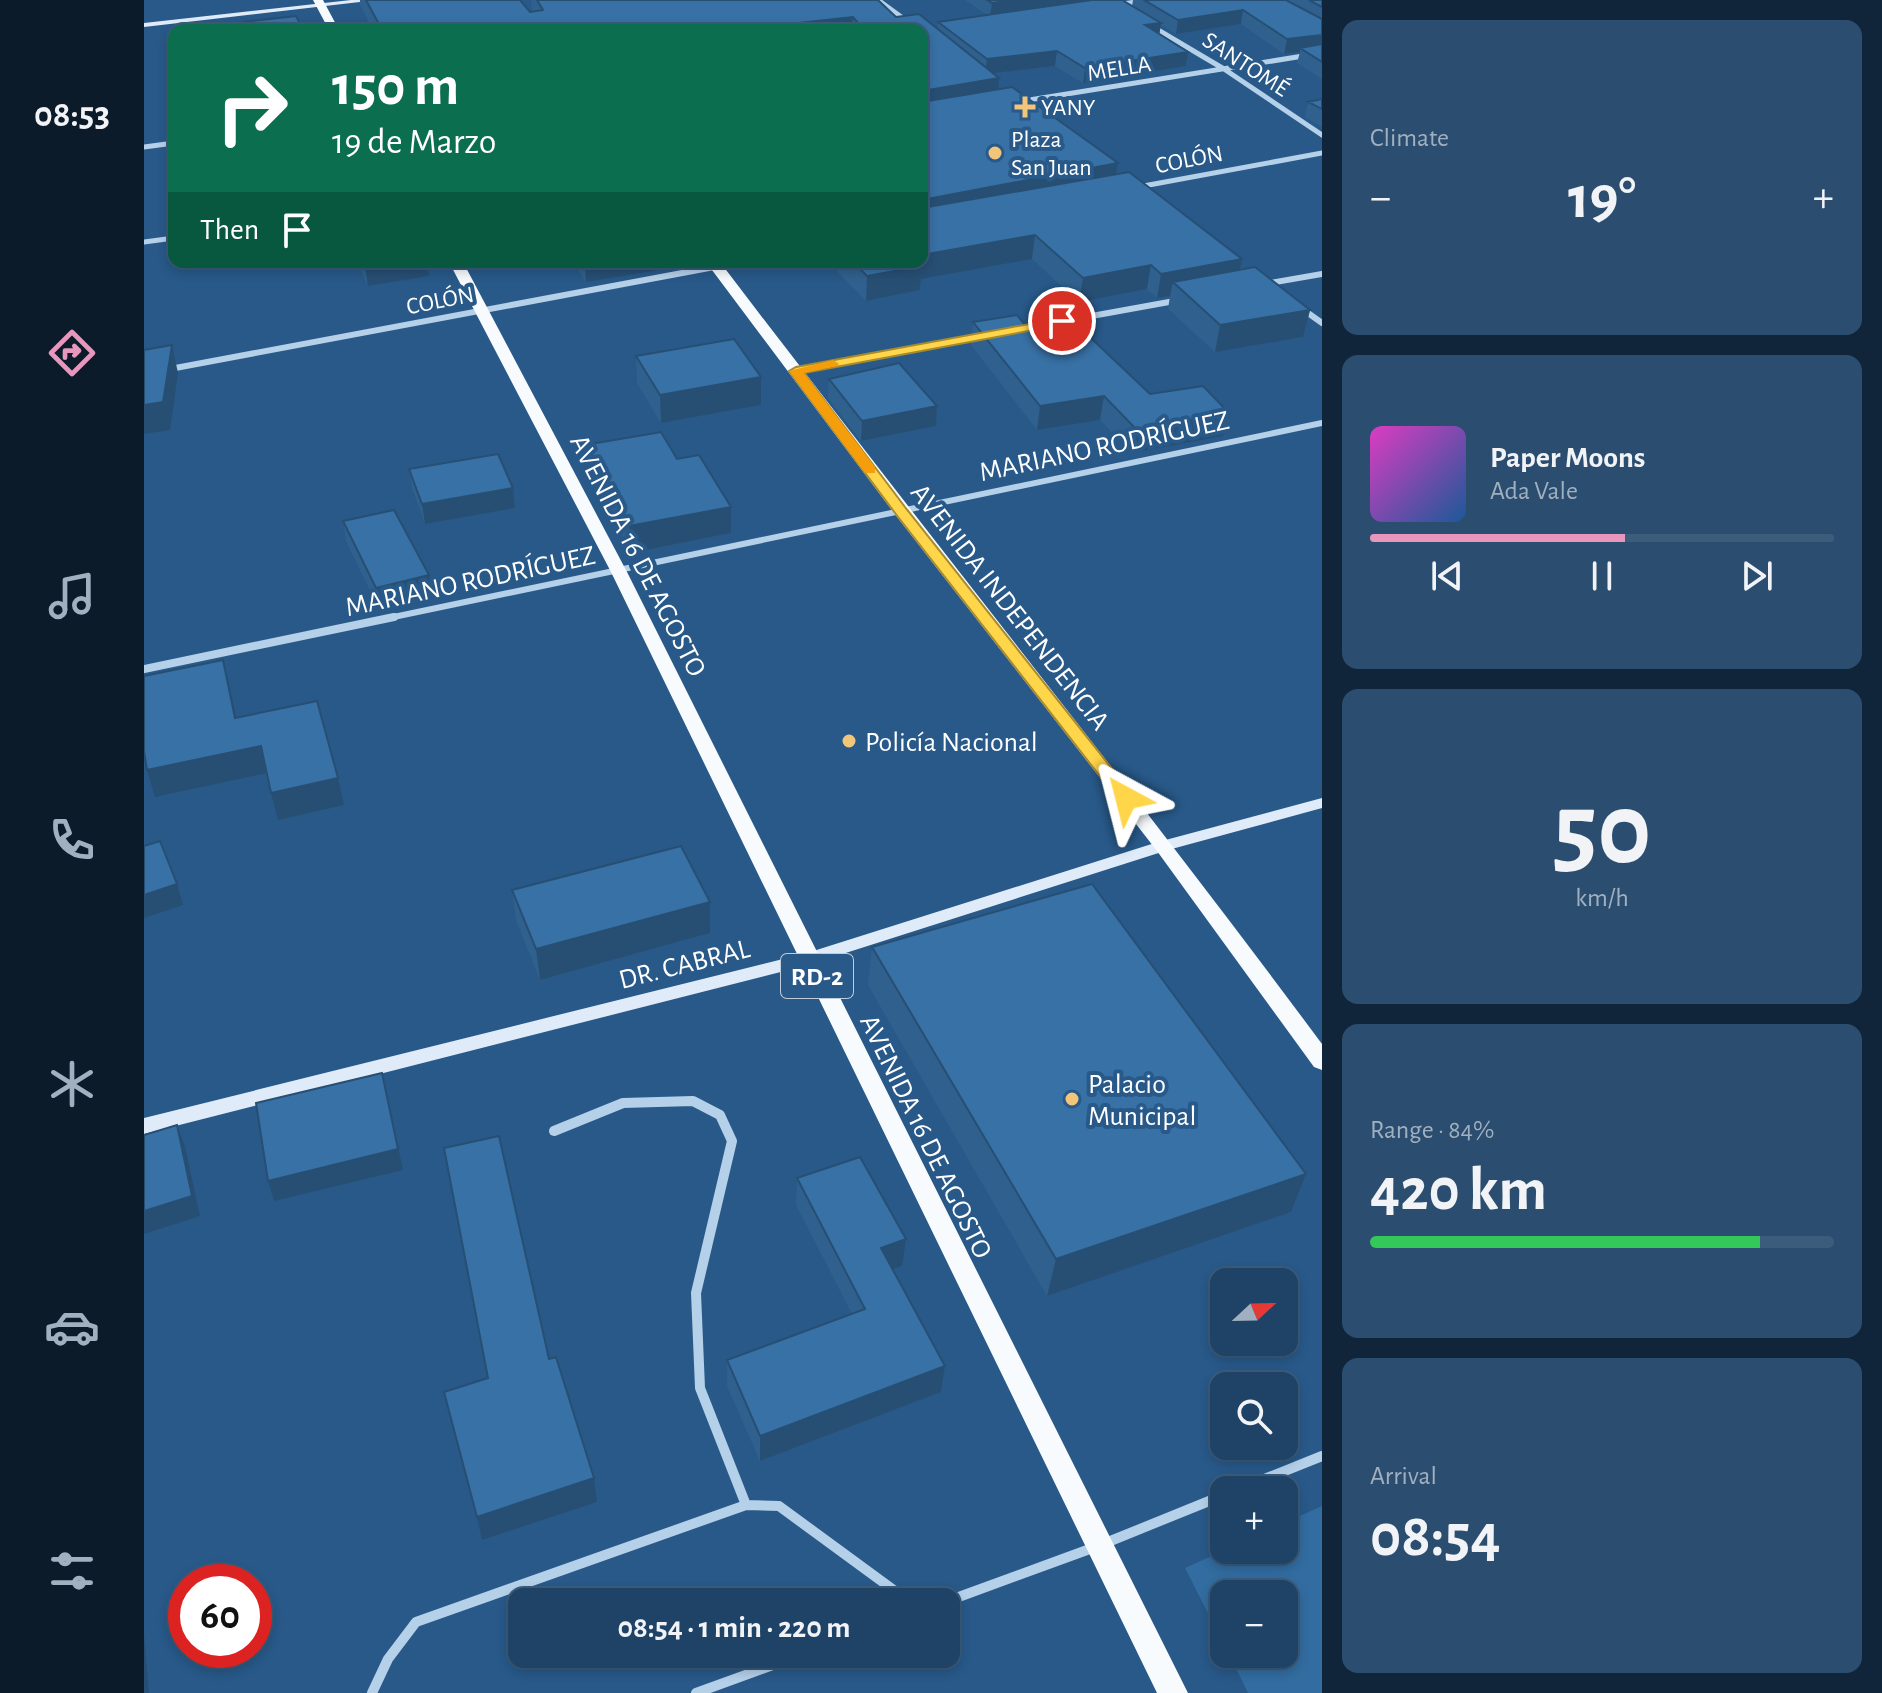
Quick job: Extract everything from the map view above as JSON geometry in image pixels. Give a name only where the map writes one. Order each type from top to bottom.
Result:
[{"type":"main road","points":[[319,3],[331,24]]},
{"type":"main road","name":"AVENIDA 16 DE AGOSTO","points":[[459,268],[619,572],[1173,1693]]},
{"type":"main road","name":"AVENIDA INDEPENDENCIA","points":[[718,268],[900,510],[1164,846],[1322,1061]]},
{"type":"street","points":[[144,25],[319,3],[373,0]]},
{"type":"street","points":[[878,0],[911,24]]},
{"type":"street","points":[[1107,0],[1129,13]]},
{"type":"street","points":[[1115,5],[1148,0]]},
{"type":"street","name":"SANTOMÉ","points":[[1143,21],[1224,69],[1322,135]]},
{"type":"street","name":"MELLA","points":[[1027,111],[1015,103],[1322,53]]},
{"type":"street","points":[[144,147],[168,144]]},
{"type":"street","name":"COLÓN","points":[[1148,196],[1135,188],[1322,153]]},
{"type":"street","points":[[144,242],[168,239]]},
{"type":"street","name":"COLÓN","points":[[159,371],[695,268]]},
{"type":"street","points":[[1253,286],[1322,274]]},
{"type":"street","points":[[1256,275],[1279,291]]},
{"type":"street","points":[[1009,331],[1192,297]]},
{"type":"street","points":[[1290,299],[1322,323]]},
{"type":"street","points":[[796,371],[994,334]]},
{"type":"street","name":"MARIANO RODRÍGUEZ","points":[[144,669],[1322,423]]},
{"type":"street","name":"DR. CABRAL","points":[[144,1126],[808,959],[1164,846],[1322,803]]},
{"type":"street","points":[[554,1131],[623,1103],[693,1101],[720,1115],[732,1141],[696,1293],[700,1388],[746,1505]]},
{"type":"street","points":[[1272,1476],[1322,1456]]},
{"type":"street","points":[[960,1597],[1210,1501]]},
{"type":"street","points":[[372,1693],[388,1659],[416,1622],[746,1505],[779,1506],[891,1588]]},
{"type":"street","points":[[696,1693],[765,1668]]},
{"type":"shaded area","points":[[1322,1506],[1322,1693],[1248,1693],[1236,1668],[1298,1668],[1298,1580],[1210,1580],[1210,1617],[1185,1568],[1210,1557],[1210,1564],[1298,1564],[1298,1517]]},
{"type":"building","points":[[366,0],[520,0],[530,12],[543,10],[537,0],[878,0],[896,17],[919,14],[999,78],[928,90],[928,24],[859,24],[853,17],[790,24],[379,24]]},
{"type":"building","points":[[987,0],[1015,0],[992,3]]},
{"type":"building","points":[[1092,0],[1122,0],[1161,23],[1145,25],[1188,52],[1085,68],[1057,51],[987,59],[938,22]]},
{"type":"building","points":[[1144,0],[1286,0],[1322,19],[1322,35],[1287,39],[1243,10],[1178,20]]},
{"type":"building","points":[[1309,0],[1322,0],[1322,7]]},
{"type":"building","points":[[296,16],[300,24],[245,24]]},
{"type":"building","points":[[1322,44],[1322,62],[1300,48]]},
{"type":"building","name":"Plaza San Juan","points":[[1012,87],[1118,163],[928,199],[928,101]]},
{"type":"building","points":[[1322,99],[1322,109],[1308,102]]},
{"type":"building","points":[[1129,172],[1242,259],[1161,274],[1151,265],[1083,278],[1035,235],[928,254],[928,207]]},
{"type":"building","points":[[1255,267],[1310,310],[1220,325],[1173,282]]},
{"type":"building","points":[[859,268],[911,268],[867,276]]},
{"type":"building","points":[[1017,315],[1030,331],[1075,323],[1150,394],[1203,386],[1229,413],[1136,429],[1104,396],[1040,406],[973,322]]},
{"type":"building","points":[[734,339],[761,377],[660,395],[636,356]]},
{"type":"building","points":[[172,345],[163,402],[144,405],[144,350]]},
{"type":"building","points":[[899,363],[937,406],[862,421],[829,379]]},
{"type":"building","points":[[661,432],[677,459],[699,455],[731,507],[629,526],[585,445]]},
{"type":"building","points":[[498,454],[513,488],[422,504],[409,469]]},
{"type":"building","points":[[394,510],[429,575],[376,588],[343,521]]},
{"type":"building","points":[[223,660],[235,718],[317,701],[338,778],[271,793],[261,746],[147,770],[144,676]]},
{"type":"building","points":[[160,841],[177,884],[144,895],[144,846]]},
{"type":"building","points":[[681,846],[710,902],[536,949],[512,890]]},
{"type":"building","name":"Palacio Municipal","points":[[1092,884],[1306,1174],[1056,1259],[872,947]]},
{"type":"building","points":[[382,1073],[398,1149],[268,1181],[256,1103]]},
{"type":"building","points":[[177,1125],[192,1196],[144,1211],[144,1135]]},
{"type":"building","points":[[499,1136],[549,1359],[556,1357],[594,1478],[477,1517],[444,1392],[488,1378],[444,1148]]},
{"type":"building","points":[[860,1157],[906,1239],[881,1248],[945,1366],[760,1436],[727,1360],[865,1309],[797,1178]]},
{"type":"slow traffic","points":[[833,364],[796,371],[870,470]]},
{"type":"place","name":"YANY","points":[[1025,107]]},
{"type":"place","name":"Plaza San Juan","points":[[995,153]]},
{"type":"place","name":"Policía Nacional","points":[[849,741]]},
{"type":"place","name":"Palacio Municipal","points":[[1072,1099]]},
{"type":"route","points":[[1062,321],[796,371],[900,510],[1126,798]]}]
